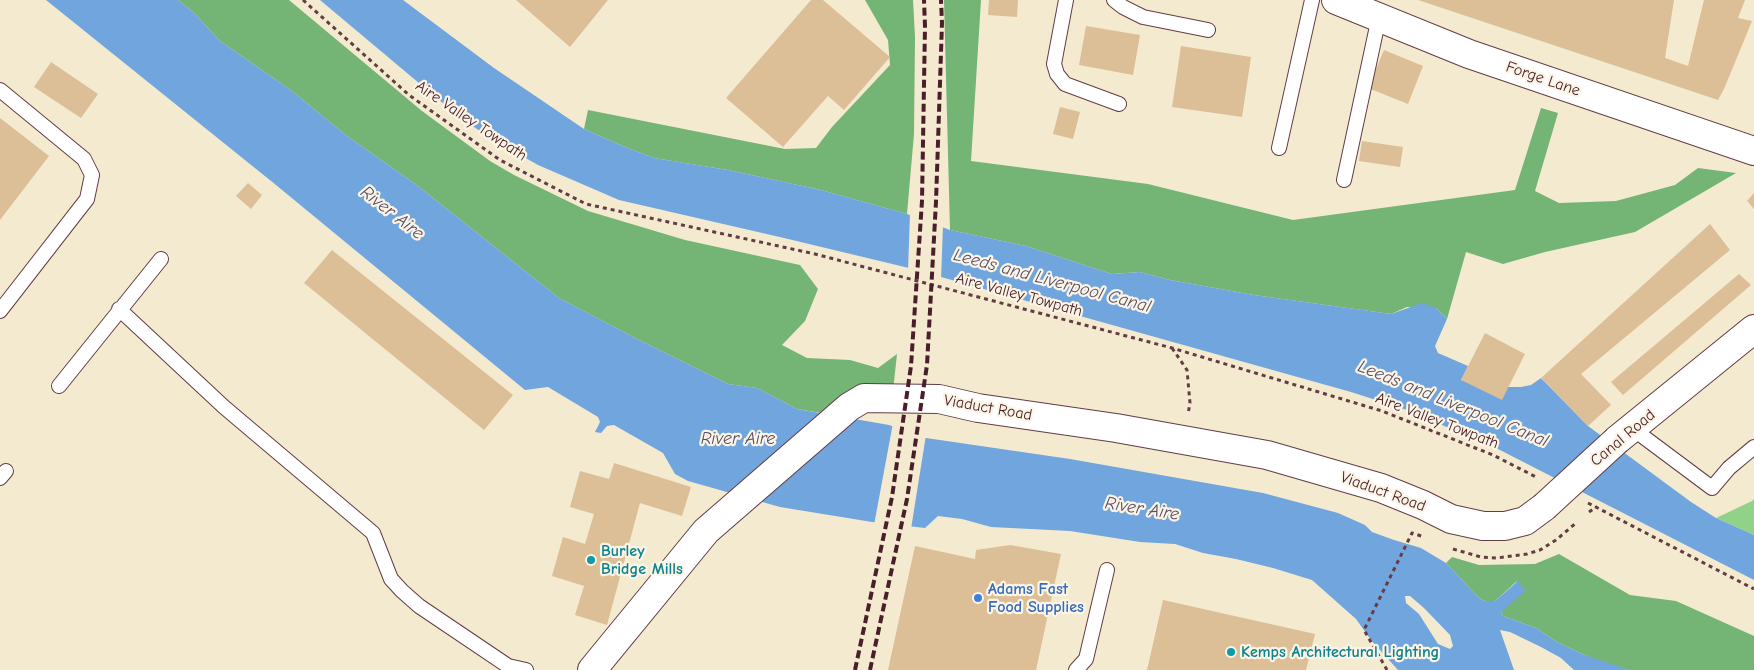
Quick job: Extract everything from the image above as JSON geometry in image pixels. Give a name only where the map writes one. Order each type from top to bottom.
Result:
[{"type":"street","name":"Forge Lane","points":[[1336,0],[1469,54],[1754,151]]},
{"type":"street","name":"Canal Road","points":[[1483,526],[1506,526],[1525,521],[1544,494],[1625,435],[1754,329]]},
{"type":"street","name":"Viaduct Road","points":[[592,670],[706,531],[849,407],[864,398],[939,399],[978,408],[1266,454],[1381,488],[1451,519],[1483,526]]},
{"type":"lane","points":[[1066,0],[1054,64],[1057,74],[1065,84],[1119,104]]},
{"type":"lane","points":[[1114,0],[1143,17],[1208,30]]},
{"type":"lane","points":[[1280,148],[1312,0]]},
{"type":"lane","points":[[1344,180],[1379,17]]},
{"type":"lane","points":[[0,90],[84,159],[92,175],[87,199],[0,311]]},
{"type":"lane","points":[[59,386],[161,259]]},
{"type":"lane","points":[[119,310],[224,407],[372,533],[391,579],[402,591],[419,606],[510,668],[526,670]]},
{"type":"lane","points":[[1625,435],[1712,488],[1729,468],[1754,447]]},
{"type":"lane","points":[[1076,670],[1086,660],[1106,570]]},
{"type":"path","name":"Aire Valley Towpath","points":[[303,0],[417,100],[500,160],[586,204],[815,254],[1172,348],[1382,411],[1493,455],[1544,494]]},
{"type":"path","points":[[1172,348],[1187,370],[1190,403],[1181,439]]},
{"type":"path","points":[[1587,502],[1754,589]]},
{"type":"path","points":[[1589,512],[1596,507]]},
{"type":"path","points":[[1540,550],[1556,540],[1576,523]]},
{"type":"path","points":[[1387,670],[1364,630],[1412,533],[1424,537]]},
{"type":"green space","points":[[178,0],[289,0],[422,111],[490,161],[514,175],[588,211],[685,240],[800,265],[818,289],[805,321],[782,345],[807,358],[850,360],[878,368],[897,354],[893,391],[852,418],[797,409],[757,388],[728,384],[559,298],[418,186],[347,136],[292,91],[220,41],[193,12]]},
{"type":"green space","points":[[865,0],[913,0],[915,37],[914,134],[907,214],[821,190],[728,170],[654,158],[584,129],[588,110],[785,149],[816,148],[832,127],[890,65],[888,40]]},
{"type":"green space","points":[[944,0],[981,0],[971,161],[1148,184],[1293,220],[1515,190],[1541,108],[1558,113],[1535,191],[1559,203],[1616,201],[1675,185],[1698,168],[1736,173],[1635,232],[1545,252],[1503,264],[1466,252],[1447,319],[1436,308],[1407,307],[1391,314],[1254,295],[1170,280],[1140,272],[1112,274],[1026,246],[950,230]]},
{"type":"green space","points":[[1754,499],[1754,535],[1716,518],[1752,501]]},
{"type":"green space","points":[[1559,554],[1630,595],[1676,601],[1754,636],[1754,670],[1629,670],[1606,663],[1557,642],[1536,628],[1503,616],[1501,612],[1517,581],[1494,602],[1487,602],[1479,598],[1446,563],[1452,557],[1479,565],[1535,564]]},
{"type":"water","name":"River Aire","points":[[46,0],[178,0],[193,12],[220,41],[292,91],[347,136],[418,186],[559,298],[728,384],[757,388],[797,409],[889,425],[926,438],[1070,459],[1263,493],[1338,513],[1365,525],[1372,532],[1421,548],[1446,563],[1479,598],[1487,602],[1494,602],[1518,581],[1525,591],[1501,612],[1503,616],[1536,628],[1557,642],[1582,654],[1629,670],[1574,670],[1561,658],[1541,647],[1510,632],[1500,630],[1514,670],[1398,670],[1371,640],[1356,619],[1312,580],[1273,568],[1203,553],[1175,544],[1140,542],[1070,531],[991,527],[962,519],[938,516],[925,528],[872,522],[780,507],[688,481],[675,474],[663,453],[614,425],[607,426],[601,433],[595,432],[600,422],[598,417],[548,387],[525,390],[276,185]],"holes":[[[1405,596],[1410,596],[1450,635],[1453,646],[1450,649],[1438,644],[1419,614],[1406,603]]]},
{"type":"water","name":"Leeds and Liverpool Canal","points":[[320,0],[403,0],[494,68],[584,129],[654,158],[728,170],[821,190],[907,214],[950,230],[1026,246],[1112,274],[1140,272],[1170,280],[1254,295],[1391,314],[1422,303],[1436,308],[1447,319],[1435,346],[1438,353],[1468,366],[1461,380],[1508,387],[1521,387],[1531,385],[1541,378],[1588,426],[1691,502],[1716,518],[1754,535],[1754,580],[1498,449],[1407,410],[1351,392],[909,268],[619,200],[538,165],[463,120]]},
{"type":"pier","points":[[910,213],[943,225],[941,280],[908,271]]},
{"type":"pier","points":[[893,423],[926,435],[911,529],[874,525]]},
{"type":"building","points":[[516,0],[608,0],[570,47]]},
{"type":"building","points":[[811,0],[823,0],[890,57],[844,110],[828,96],[783,147],[726,98]]},
{"type":"building","points":[[989,0],[1018,0],[1017,17],[988,15]]},
{"type":"building","points":[[1418,0],[1674,0],[1665,58],[1688,66],[1704,0],[1745,0],[1738,18],[1752,21],[1718,100]]},
{"type":"building","points":[[1086,26],[1140,35],[1133,75],[1079,65]]},
{"type":"building","points":[[1181,46],[1251,57],[1242,117],[1172,107]]},
{"type":"building","points":[[1384,50],[1423,66],[1408,104],[1368,88]]},
{"type":"building","points":[[51,62],[98,94],[81,118],[34,87]]},
{"type":"building","points":[[1060,107],[1080,112],[1073,139],[1053,134]]},
{"type":"building","points":[[0,118],[49,156],[0,220]]},
{"type":"building","points":[[1362,141],[1403,147],[1400,167],[1359,161]]},
{"type":"building","points":[[248,183],[262,195],[251,209],[236,196]]},
{"type":"building","points":[[1754,193],[1754,209],[1747,201]]},
{"type":"building","points":[[1710,224],[1730,250],[1581,374],[1611,405],[1588,426],[1541,378]]},
{"type":"building","points":[[332,250],[513,395],[484,430],[304,283]]},
{"type":"building","points":[[1739,274],[1751,285],[1623,395],[1611,382]]},
{"type":"building","points":[[1485,333],[1525,354],[1502,400],[1461,380]]},
{"type":"building","name":"Burley Bridge Mills","points":[[614,463],[691,487],[682,516],[640,503],[607,625],[575,615],[584,586],[552,576],[563,537],[585,544],[594,514],[570,507],[580,471],[609,479]]},
{"type":"building","name":"Adams Fast Food Supplies","points":[[1010,545],[1061,554],[1036,670],[888,670],[915,546],[975,559],[976,550]]},
{"type":"building","name":"Kemps Architectural Lighting","points":[[1163,600],[1315,634],[1306,670],[1147,670]]},
{"type":"railway","points":[[855,670],[892,497],[911,366],[922,201],[924,0]]},
{"type":"railway","points":[[870,670],[907,499],[927,365],[936,202],[942,23],[941,0]]},
{"type":"place","name":"Burley Bridge Mills","points":[[591,560]]},
{"type":"place","name":"Adams Fast Food Supplies","points":[[978,598]]},
{"type":"place","name":"Kemps Architectural Lighting","points":[[1231,652]]}]
